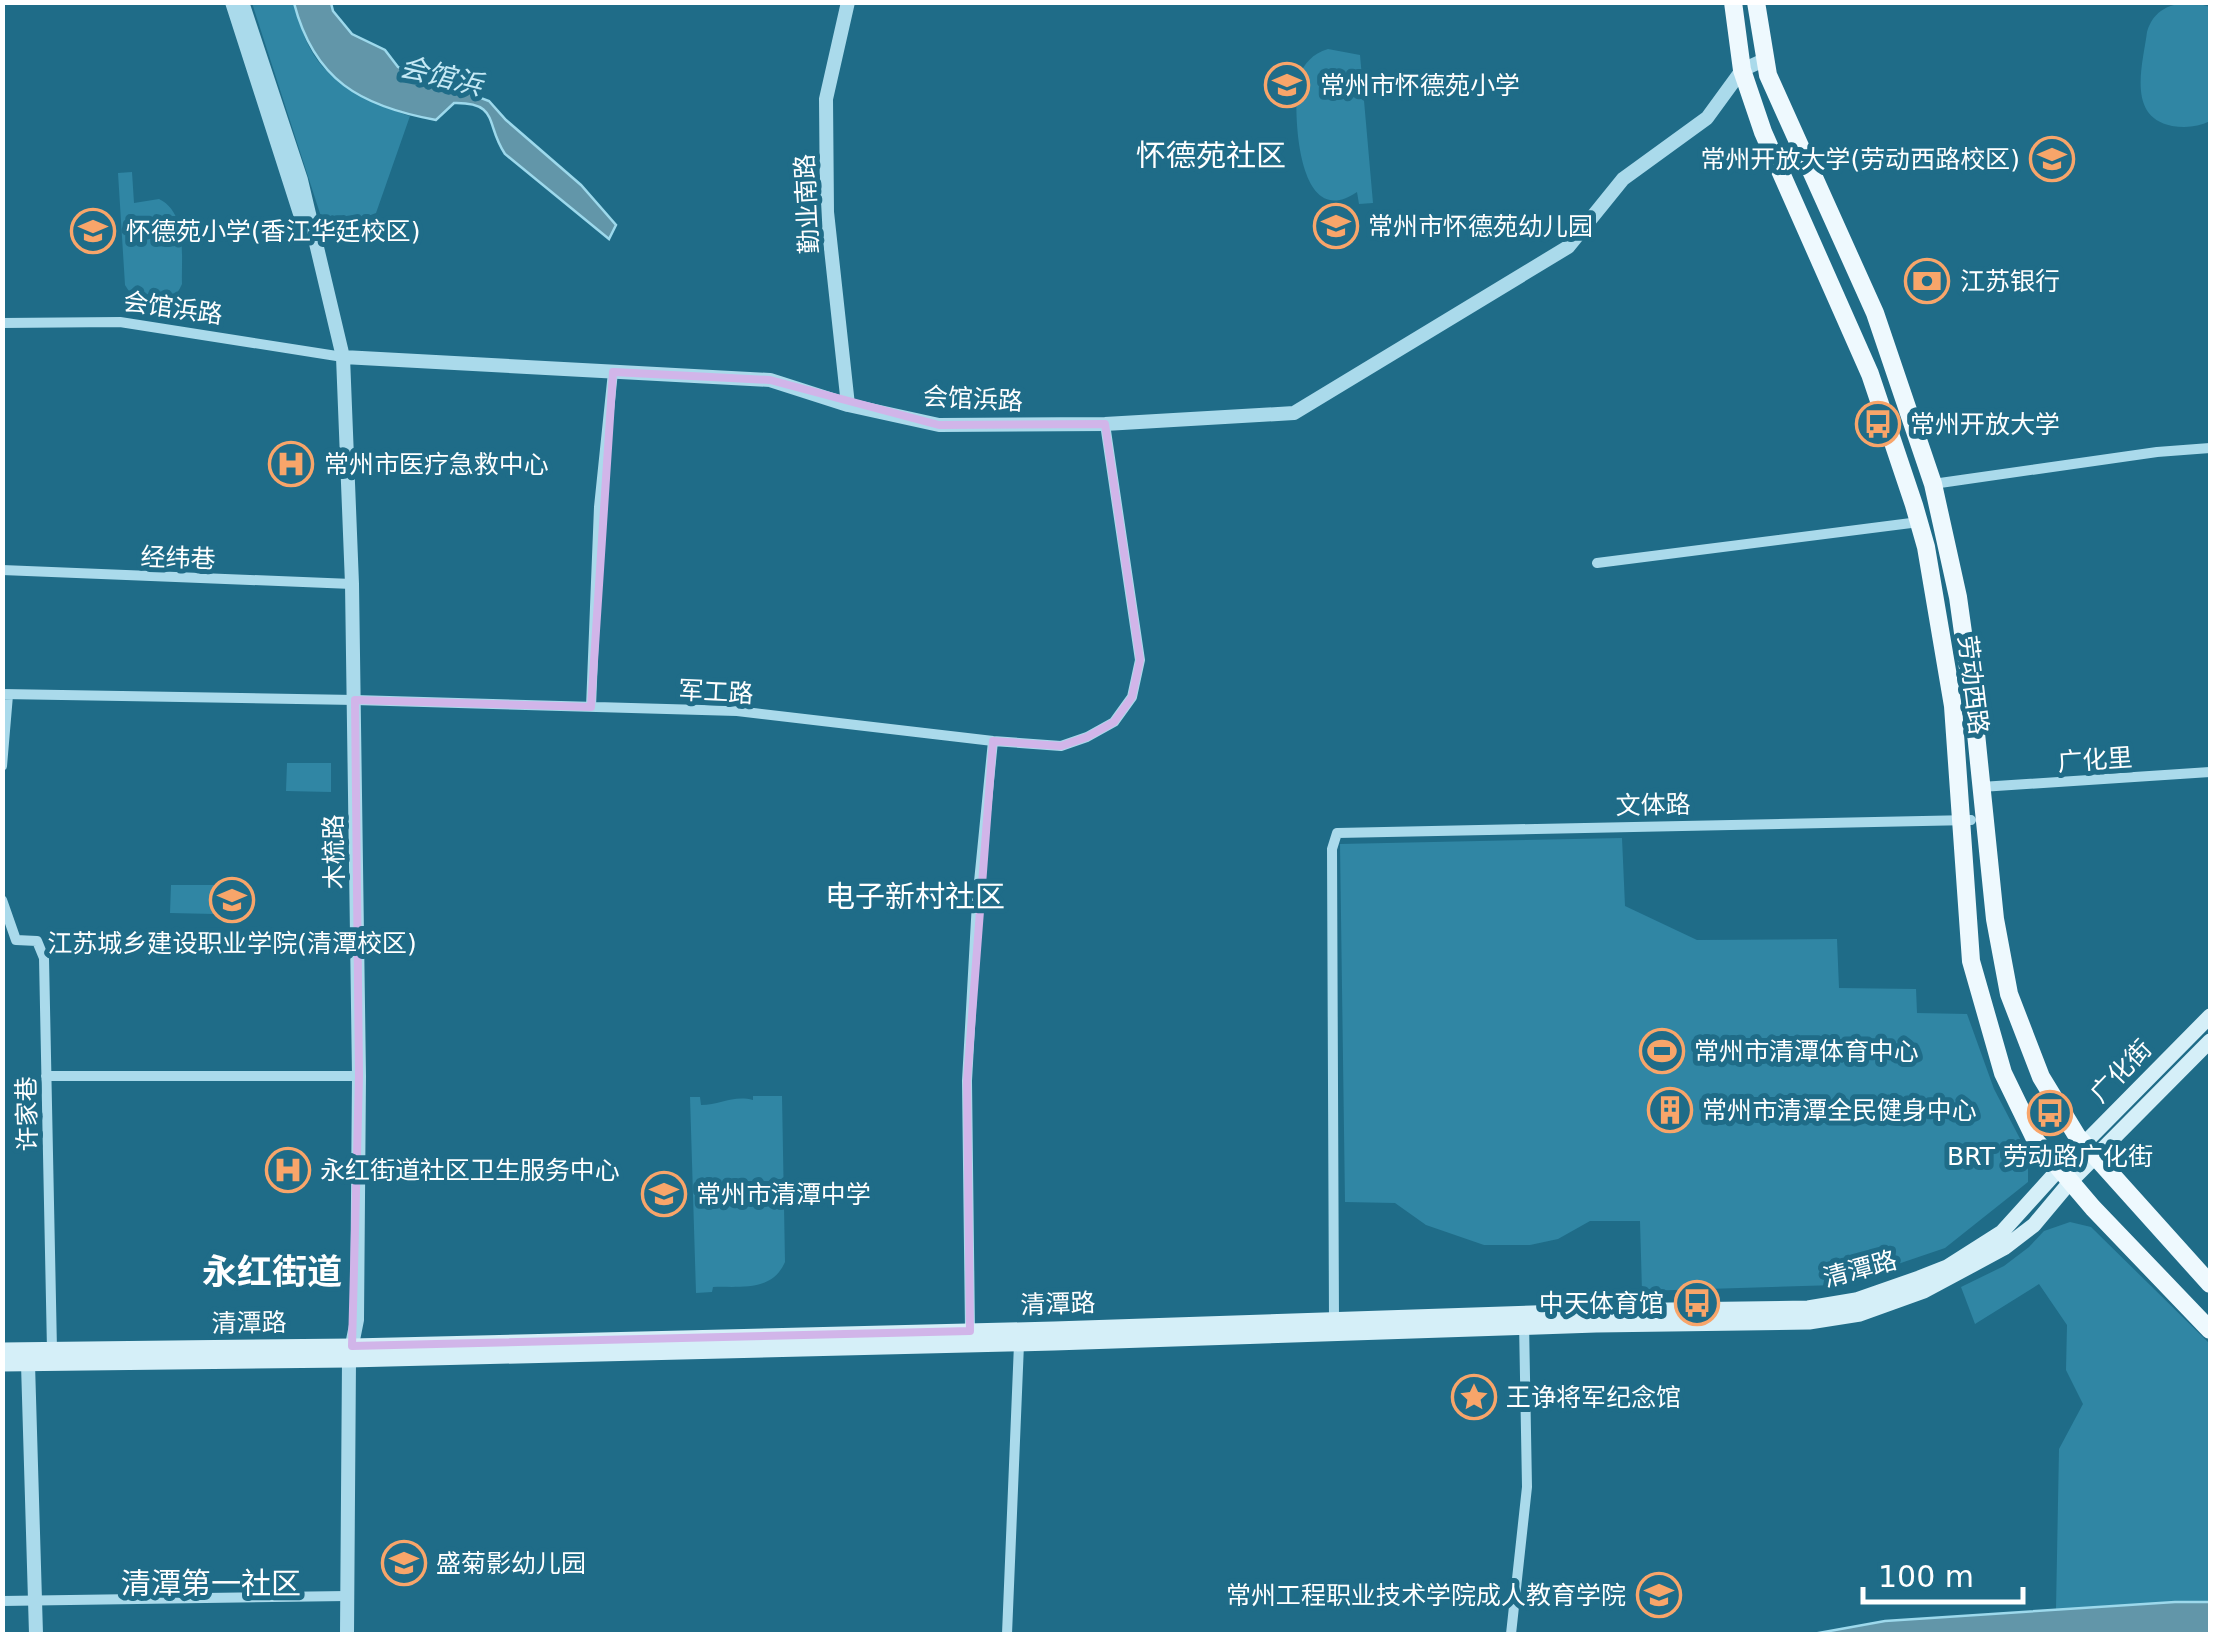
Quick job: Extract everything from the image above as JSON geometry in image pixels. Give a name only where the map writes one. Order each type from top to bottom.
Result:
[{"type":"main road","name":"劳动西路","points":[[1733,2],[1742,70],[1782,178],[1870,374],[1919,522],[1953,706],[1966,820],[1971,961],[2008,1085],[2036,1141],[2210,1330]]},
{"type":"main road","name":"劳动西路","points":[[1756,2],[1764,60],[1774,91],[1875,313],[1933,484],[1958,597],[2001,961],[2009,994],[2042,1076],[2062,1113],[2090,1151],[2210,1284]]},
{"type":"main road","name":"广化街","points":[[2090,1151],[2210,1016]]},
{"type":"main road","name":"广化街","points":[[2090,1151],[2210,1041]]},
{"type":"main road","name":"清潭路","points":[[2,1364],[1334,1320],[1810,1322],[1860,1314],[1924,1291],[2004,1248],[2034,1225],[2066,1171],[2090,1151]]},
{"type":"main road","points":[[2188,1259],[2210,1266]]},
{"type":"main road","name":"清潭路","points":[[2,1350],[350,1353],[1019,1344],[1524,1320]]},
{"type":"street","name":"木梳路","points":[[232,2],[302,221],[331,338],[343,357]]},
{"type":"street","name":"木梳路","points":[[242,2],[301,180],[343,357],[352,584],[360,1076],[357,1320],[350,1353],[347,1634]]},
{"type":"street","name":"勤业南路","points":[[848,2],[826,99],[827,212],[848,406]]},
{"type":"street","name":"会馆浜路","points":[[2,322],[120,322],[343,357],[770,380],[848,406],[940,425],[1106,424],[1294,413],[1568,247],[1623,179],[1707,118],[1742,70],[1764,60]]},
{"type":"street","points":[[591,707],[599,507],[613,372]]},
{"type":"street","name":"军工路","points":[[5,695],[736,711],[993,742],[1062,746],[1114,722],[1132,697],[1140,660],[1106,424]]},
{"type":"street","points":[[1933,484],[2210,448]]},
{"type":"street","points":[[1598,563],[1919,522]]},
{"type":"street","name":"经纬巷","points":[[2,570],[352,584]]},
{"type":"street","points":[[2,766],[5,695]]},
{"type":"street","points":[[970,1331],[967,1081],[977,902],[993,742]]},
{"type":"street","name":"广化里","points":[[1981,787],[2210,772]]},
{"type":"street","name":"文体路","points":[[1334,1320],[1332,850],[1337,833],[1966,820]]},
{"type":"street","name":"许家巷","points":[[2,900],[16,940],[36,941],[44,958],[52,1350]]},
{"type":"street","points":[[46,1076],[360,1076]]},
{"type":"street","points":[[1510,1634],[1528,1487],[1524,1320]]},
{"type":"street","points":[[1007,1634],[1019,1344]]},
{"type":"street","points":[[28,1364],[36,1634]]},
{"type":"street","points":[[2,1601],[347,1596]]},
{"type":"highlighted area","points":[[613,372],[770,380],[939,425],[1105,424],[1140,660],[1132,697],[1114,722],[1087,737],[1061,746],[993,741],[967,1081],[970,1331],[352,1346],[359,1076],[355,700],[591,707]]},
{"type":"shaded area","points":[[252,3],[294,3],[312,52],[330,74],[410,116],[376,213],[326,232]]},
{"type":"shaded area","points":[[294,3],[331,3],[352,34],[385,50],[398,67],[489,101],[581,185],[616,225],[609,239],[505,154],[489,117],[479,106],[454,103],[436,120],[385,107],[344,85],[314,52]]},
{"type":"shaded area","points":[[2196,3],[2210,7],[2210,121],[2172,126],[2158,121],[2143,101],[2141,73],[2147,32],[2154,17],[2166,8]]},
{"type":"shaded area","points":[[1328,49],[1360,55],[1373,203],[1359,204],[1357,192],[1337,200],[1321,196],[1310,183],[1303,162],[1298,139],[1298,77],[1310,60]]},
{"type":"shaded area","points":[[132,172],[134,203],[159,199],[175,214],[179,225],[182,284],[163,303],[138,299],[125,285],[118,173]]},
{"type":"shaded area","points":[[287,763],[331,763],[331,792],[286,791]]},
{"type":"shaded area","name":"常州市清潭体育中心","points":[[1622,838],[1625,906],[1697,940],[1837,939],[1839,988],[1916,989],[1917,1013],[1967,1014],[1994,1089],[2028,1154],[2028,1182],[1945,1248],[1836,1285],[1642,1291],[1640,1221],[1590,1221],[1558,1239],[1530,1245],[1484,1245],[1426,1225],[1395,1203],[1345,1202],[1340,844]]},
{"type":"shaded area","points":[[171,885],[215,885],[215,914],[170,913]]},
{"type":"shaded area","points":[[753,1096],[782,1096],[785,1262],[764,1283],[713,1287],[712,1292],[696,1293],[690,1097],[700,1097],[701,1105],[753,1100]]},
{"type":"shaded area","points":[[2070,1222],[2091,1227],[2210,1344],[2210,1602],[2056,1609],[2059,1449],[2083,1404],[2066,1370],[2067,1325],[2039,1284],[1975,1324],[1961,1287],[2004,1266],[2044,1231]]},
{"type":"shaded area","points":[[2210,1602],[2210,1634],[1813,1634],[1885,1621]]},
{"type":"place","name":"常州市怀德苑小学","points":[[1287,85]]},
{"type":"place","name":"常州开放大学(劳动西路校区)","points":[[2052,159]]},
{"type":"place","name":"常州市怀德苑幼儿园","points":[[1336,226]]},
{"type":"place","name":"怀德苑小学(香江华廷校区)","points":[[93,231]]},
{"type":"place","name":"江苏银行","points":[[1927,281]]},
{"type":"place","name":"常州开放大学","points":[[1878,424]]},
{"type":"place","name":"常州市医疗急救中心","points":[[291,464]]},
{"type":"place","name":"江苏城乡建设职业学院(清潭校区)","points":[[232,900]]},
{"type":"place","name":"常州市清潭体育中心","points":[[1662,1051]]},
{"type":"place","name":"常州市清潭全民健身中心","points":[[1670,1110]]},
{"type":"place","name":"BRT 劳动路广化街","points":[[2050,1113]]},
{"type":"place","name":"永红街道社区卫生服务中心","points":[[288,1170]]},
{"type":"place","name":"常州市清潭中学","points":[[664,1194]]},
{"type":"place","name":"中天体育馆","points":[[1697,1303]]},
{"type":"place","name":"王诤将军纪念馆","points":[[1474,1397]]},
{"type":"place","name":"盛菊影幼儿园","points":[[404,1563]]},
{"type":"place","name":"常州工程职业技术学院成人教育学院","points":[[1659,1595]]},
{"type":"district","name":"怀德苑社区","points":[[1211,155]]},
{"type":"district","name":"电子新村社区","points":[[915,896]]},
{"type":"district","name":"永红街道","points":[[272,1272]]},
{"type":"district","name":"清潭第一社区","points":[[211,1583]]},
{"type":"water label","name":"会馆浜","points":[[441,76]]}]
